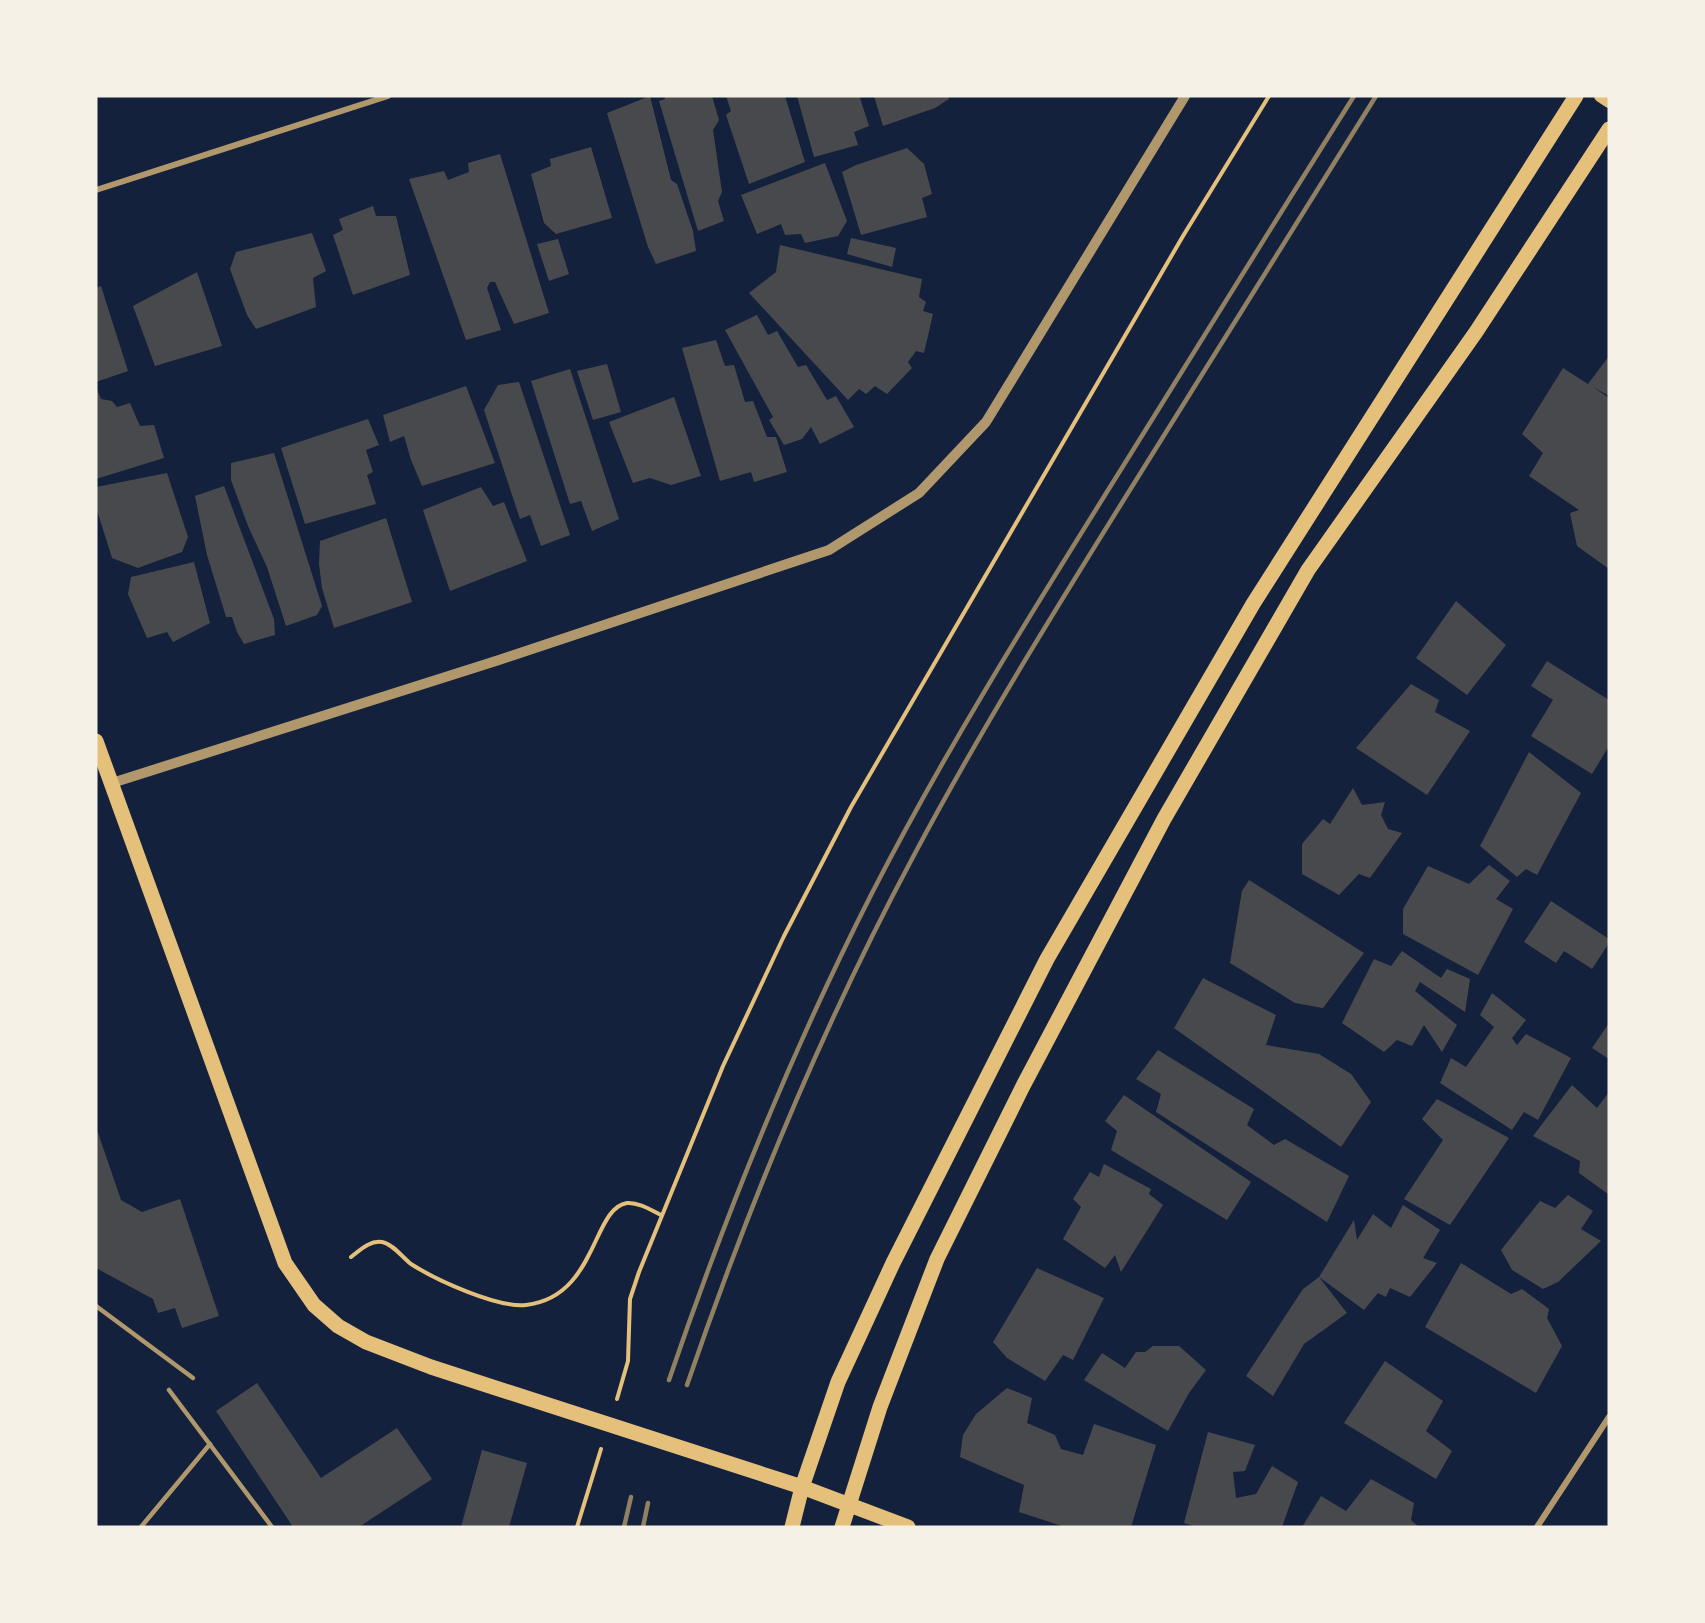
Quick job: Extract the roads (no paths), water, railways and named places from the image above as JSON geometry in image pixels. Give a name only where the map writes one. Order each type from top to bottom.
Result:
[{"type":"main road","points":[[792,1527],[802,1486],[838,1382],[888,1274],[1047,959],[1253,604],[1576,96]]},
{"type":"main road","points":[[1600,96],[1609,102]]},
{"type":"main road","points":[[842,1527],[880,1407],[937,1259],[1023,1086],[1164,819],[1308,570],[1476,332],[1609,129]]},
{"type":"main road","points":[[96,741],[285,1263],[314,1305],[338,1326],[366,1342],[431,1367],[802,1486],[908,1527]]},
{"type":"street","points":[[96,190],[387,96]]},
{"type":"street","points":[[112,783],[499,660],[829,550],[919,493],[986,422],[1185,96]]},
{"type":"street","points":[[1538,1527],[1609,1417]]},
{"type":"lane","points":[[96,1306],[193,1378]]},
{"type":"lane","points":[[169,1390],[272,1527]]},
{"type":"lane","points":[[141,1527],[210,1444]]},
{"type":"railway","points":[[669,1380],[737,1194],[788,1072],[843,952],[901,838],[1026,622],[1354,96]]},
{"type":"railway","points":[[687,1385],[736,1250],[789,1117],[848,986],[913,857],[966,760],[1051,618],[1376,96]]},
{"type":"railway","points":[[624,1527],[631,1497]]},
{"type":"railway","points":[[643,1527],[648,1503]]}]
